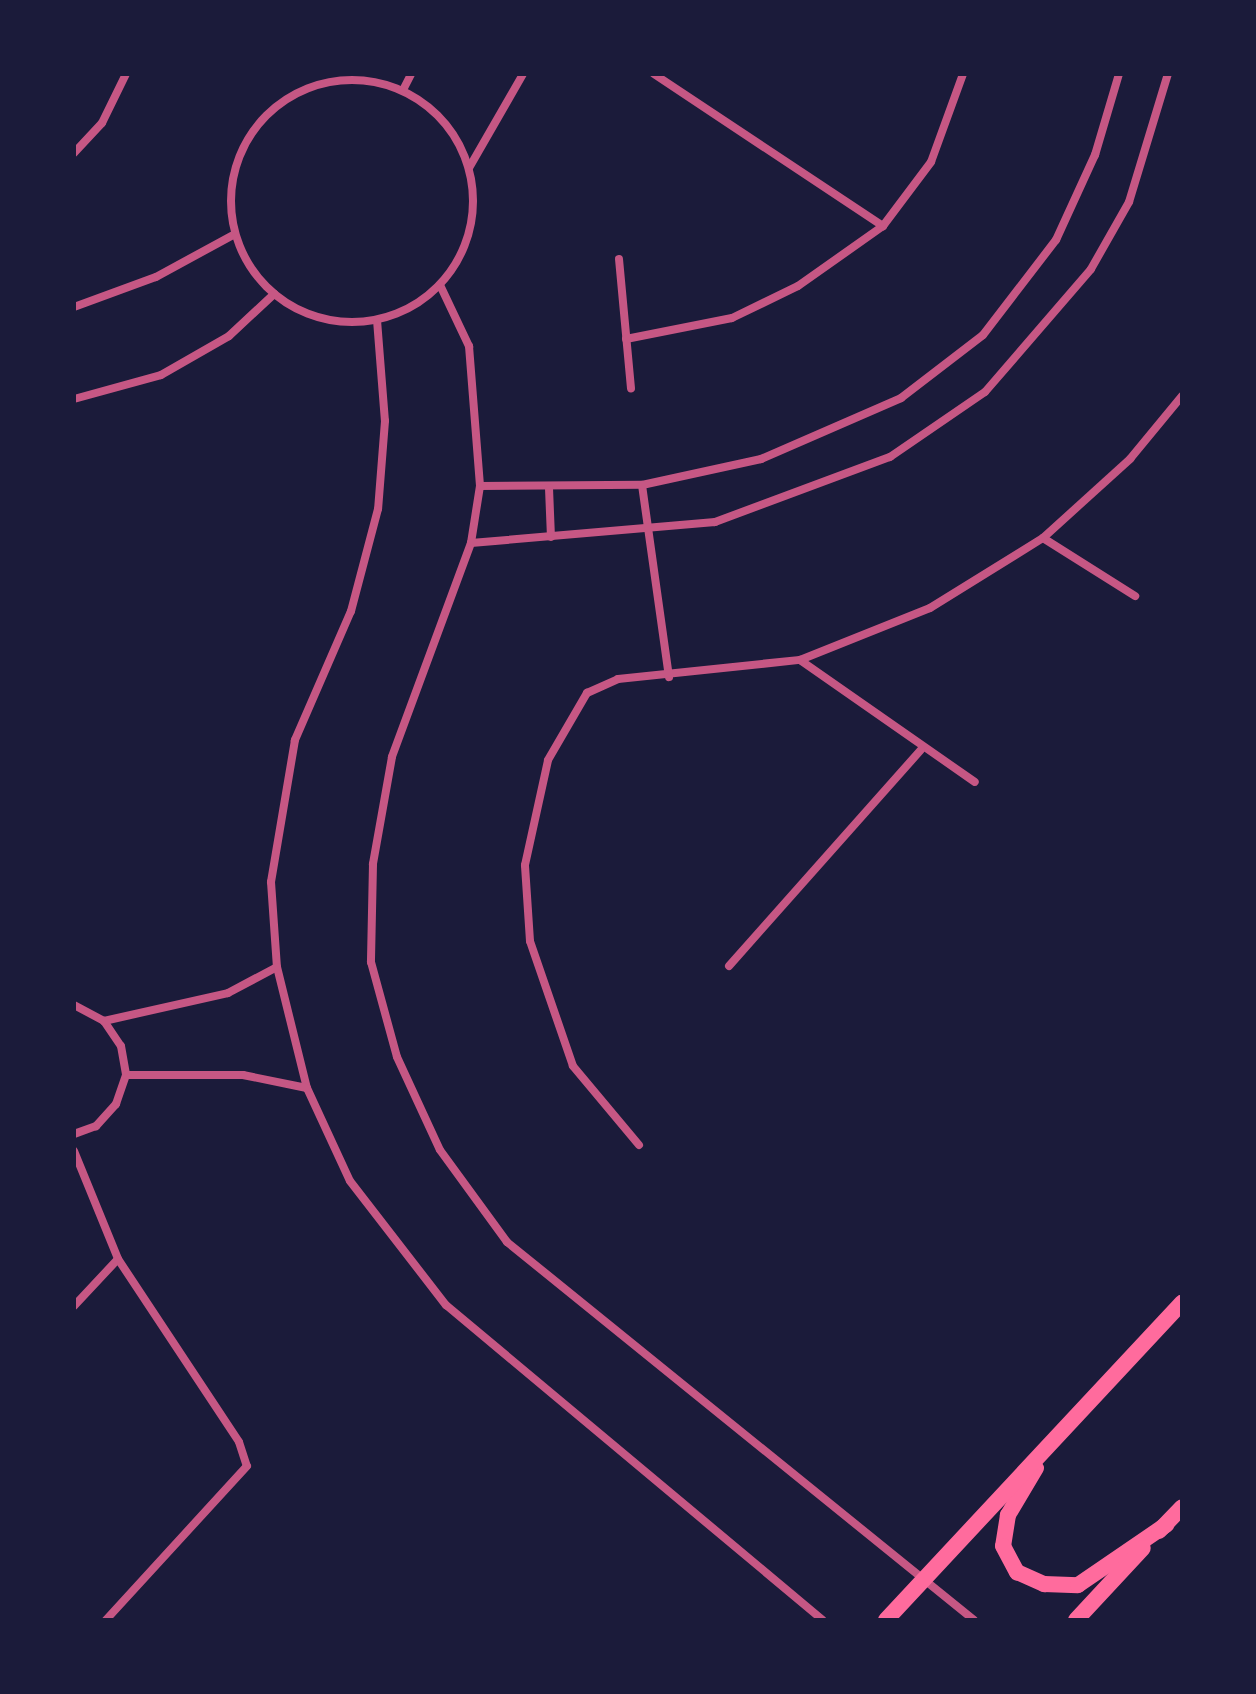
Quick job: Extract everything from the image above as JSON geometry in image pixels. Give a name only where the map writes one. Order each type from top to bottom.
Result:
[{"type":"main road","points":[[886,1620],[1182,1303]]},
{"type":"main road","points":[[1051,1443],[1008,1515],[1005,1559],[1017,1572],[1044,1584],[1078,1585],[1166,1525]]},
{"type":"main road","points":[[1076,1620],[1182,1507]]},
{"type":"street","points":[[74,153],[102,123],[126,74]]},
{"type":"street","points":[[403,90],[411,74]]},
{"type":"street","points":[[469,168],[523,74]]},
{"type":"street","points":[[654,74],[883,226]]},
{"type":"street","points":[[626,339],[732,318],[798,286],[883,226],[931,162],[963,74]]},
{"type":"street","points":[[480,486],[549,488],[642,485],[761,459],[834,433],[901,398],[983,335],[1056,240],[1095,155],[1119,74]]},
{"type":"street","points":[[471,543],[715,522],[788,499],[890,457],[985,392],[1091,269],[1129,202],[1168,74]]},
{"type":"street","points":[[335,80],[403,90],[432,110],[469,168],[474,210],[463,250],[440,285],[377,320],[341,322],[274,294],[235,234],[235,166],[272,109],[335,80]]},
{"type":"street","points":[[74,307],[156,277],[235,234]]},
{"type":"street","points":[[619,259],[631,388]]},
{"type":"street","points":[[440,285],[469,346],[480,486],[471,543],[392,757],[373,864],[371,962],[397,1057],[440,1150],[507,1242],[974,1620]]},
{"type":"street","points":[[74,399],[161,375],[229,336],[274,294]]},
{"type":"street","points":[[377,320],[385,421],[378,509],[351,611],[295,740],[271,882],[277,967],[307,1088],[350,1181],[446,1305],[823,1620]]},
{"type":"street","points":[[639,1145],[573,1066],[551,1018],[530,941],[525,865],[548,760],[587,693],[618,679],[669,677],[800,660],[930,608],[1043,538],[1130,459],[1182,396]]},
{"type":"street","points":[[642,485],[669,677]]},
{"type":"street","points":[[549,488],[551,537]]},
{"type":"street","points":[[1043,538],[1135,596]]},
{"type":"street","points":[[800,660],[921,750],[975,782]]},
{"type":"street","points":[[729,966],[921,750]]},
{"type":"street","points":[[104,1021],[228,993],[277,967]]},
{"type":"street","points":[[74,1005],[104,1021],[121,1046],[126,1075],[116,1104],[96,1126],[74,1134]]},
{"type":"street","points":[[126,1075],[243,1075],[307,1088]]},
{"type":"street","points":[[74,1151],[118,1259],[239,1442],[247,1466],[106,1620]]},
{"type":"street","points":[[74,1306],[118,1259]]}]
